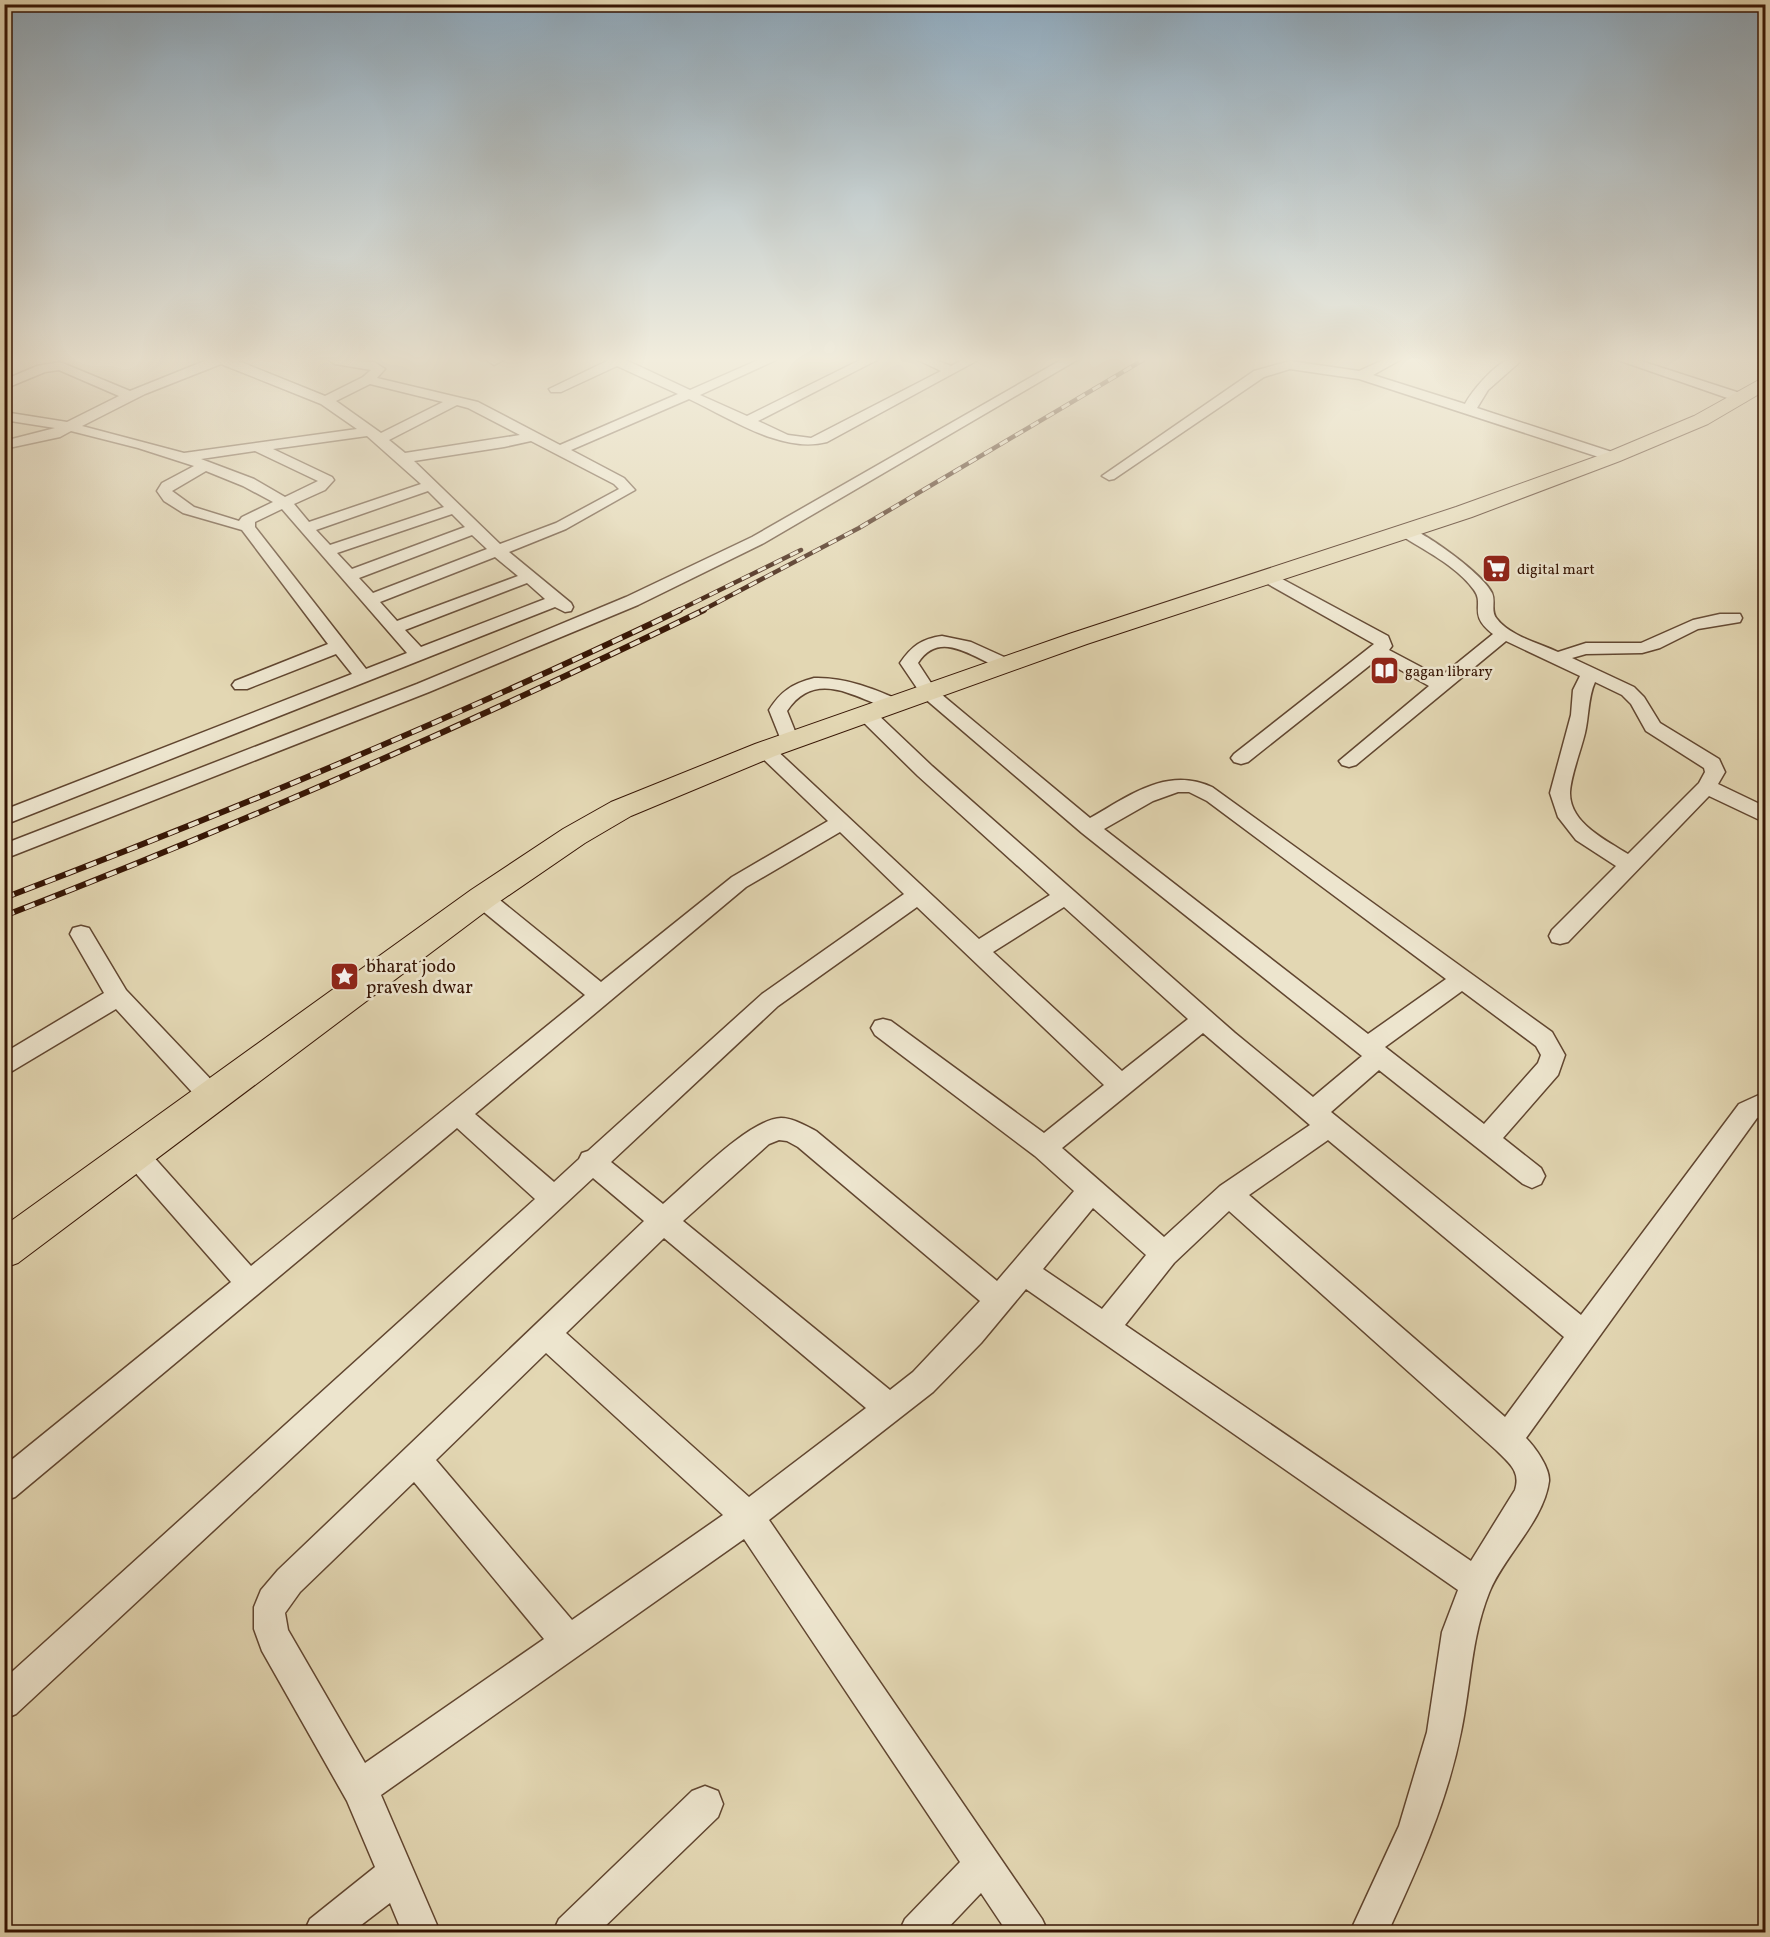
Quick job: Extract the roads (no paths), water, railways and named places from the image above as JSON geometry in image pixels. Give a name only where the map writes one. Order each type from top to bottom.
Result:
[{"type":"highway","points":[[4,1250],[482,898],[574,836],[621,809],[777,746],[1265,576],[1404,531],[1630,450]]},
{"type":"street","points":[[159,450],[207,465],[251,484],[282,502],[418,655]]},
{"type":"street","points":[[184,457],[233,450]]},
{"type":"street","points":[[247,527],[248,520],[320,486],[327,480],[265,450]]},
{"type":"street","points":[[393,450],[498,551],[582,622]]},
{"type":"street","points":[[402,458],[454,450]]},
{"type":"street","points":[[370,600],[561,526],[628,490],[620,480],[561,450]]},
{"type":"street","points":[[4,852],[423,688],[632,601],[758,540],[912,450]]},
{"type":"street","points":[[1109,476],[1147,450]]},
{"type":"street","points":[[1593,450],[1613,457]]},
{"type":"street","points":[[207,465],[168,486],[164,491],[166,496],[193,511],[247,527],[362,676]]},
{"type":"street","points":[[306,528],[431,485]]},
{"type":"street","points":[[327,551],[455,508]]},
{"type":"street","points":[[349,576],[476,528]]},
{"type":"street","points":[[1404,531],[1467,574],[1482,589],[1486,599],[1483,612],[1489,624],[1504,634],[1628,691],[1638,701],[1653,727],[1712,764],[1715,772],[1707,787],[1560,936]]},
{"type":"street","points":[[1241,758],[1383,646],[1382,640],[1265,576]]},
{"type":"street","points":[[395,628],[529,577]]},
{"type":"street","points":[[4,818],[556,600]]},
{"type":"street","points":[[1559,659],[1567,652],[1583,648],[1637,649],[1655,645],[1700,622],[1734,618]]},
{"type":"street","points":[[1349,761],[1504,634]]},
{"type":"street","points":[[1007,665],[964,645],[941,641],[921,648],[909,663],[929,693],[1089,828],[1532,1176]]},
{"type":"street","points":[[241,686],[339,646]]},
{"type":"street","points":[[1378,651],[1441,685]]},
{"type":"street","points":[[1590,673],[1582,690],[1580,715],[1560,793],[1568,817],[1583,836],[1630,865]]},
{"type":"street","points":[[896,705],[856,688],[830,684],[803,687],[789,695],[778,710],[777,746],[842,822],[917,896],[1121,1086]]},
{"type":"street","points":[[867,715],[925,771],[1204,1019],[1321,1119],[1582,1334]]},
{"type":"street","points":[[1089,828],[1164,787],[1179,784],[1193,786],[1214,796],[1544,1039],[1553,1055],[1549,1068],[1485,1140]]},
{"type":"street","points":[[1707,787],[1766,816]]},
{"type":"street","points":[[4,1486],[738,882],[842,822]]},
{"type":"street","points":[[4,1702],[591,1161],[770,1000],[917,896]]},
{"type":"street","points":[[976,951],[1065,896]]},
{"type":"street","points":[[482,898],[601,995]]},
{"type":"street","points":[[81,934],[118,996],[211,1096]]},
{"type":"street","points":[[1105,1327],[1164,1254],[1229,1194],[1321,1119],[1373,1052],[1462,979]]},
{"type":"street","points":[[4,1066],[118,996]]},
{"type":"street","points":[[1044,1148],[1204,1019]]},
{"type":"street","points":[[883,1028],[1044,1148],[1164,1254]]},
{"type":"street","points":[[1507,1439],[1748,1111],[1761,1105],[1766,1106]]},
{"type":"street","points":[[457,1113],[552,1197]]},
{"type":"street","points":[[421,1932],[360,1788],[274,1638],[267,1620],[271,1603],[289,1581],[663,1221],[760,1136],[777,1128],[793,1131],[807,1139],[999,1300]]},
{"type":"street","points":[[134,1153],[249,1283]]},
{"type":"street","points":[[591,1161],[890,1409]]},
{"type":"street","points":[[360,1788],[748,1517],[890,1409],[931,1374],[971,1333],[1091,1191]]},
{"type":"street","points":[[1229,1194],[1507,1439],[1525,1459],[1534,1479],[1529,1497],[1476,1583],[1459,1632],[1444,1732],[1416,1830],[1370,1932]]},
{"type":"street","points":[[1023,1271],[1476,1583]]},
{"type":"street","points":[[546,1334],[748,1517],[1029,1932]]},
{"type":"street","points":[[415,1459],[569,1643]]},
{"type":"street","points":[[572,1932],[705,1804]]},
{"type":"street","points":[[918,1932],[982,1864]]},
{"type":"street","points":[[323,1932],[396,1874]]},
{"type":"railway","points":[[701,611],[859,528],[990,450]]},
{"type":"railway","points":[[677,611],[801,550]]},
{"type":"railway","points":[[4,898],[345,761],[680,610]]},
{"type":"railway","points":[[4,916],[182,845],[357,770],[531,692],[704,610]]},
{"type":"place","name":"digital mart","points":[[1496,569]]},
{"type":"place","name":"gagan library","points":[[1384,671]]},
{"type":"place","name":"bharat jodo pravesh dwar","points":[[345,976]]}]
